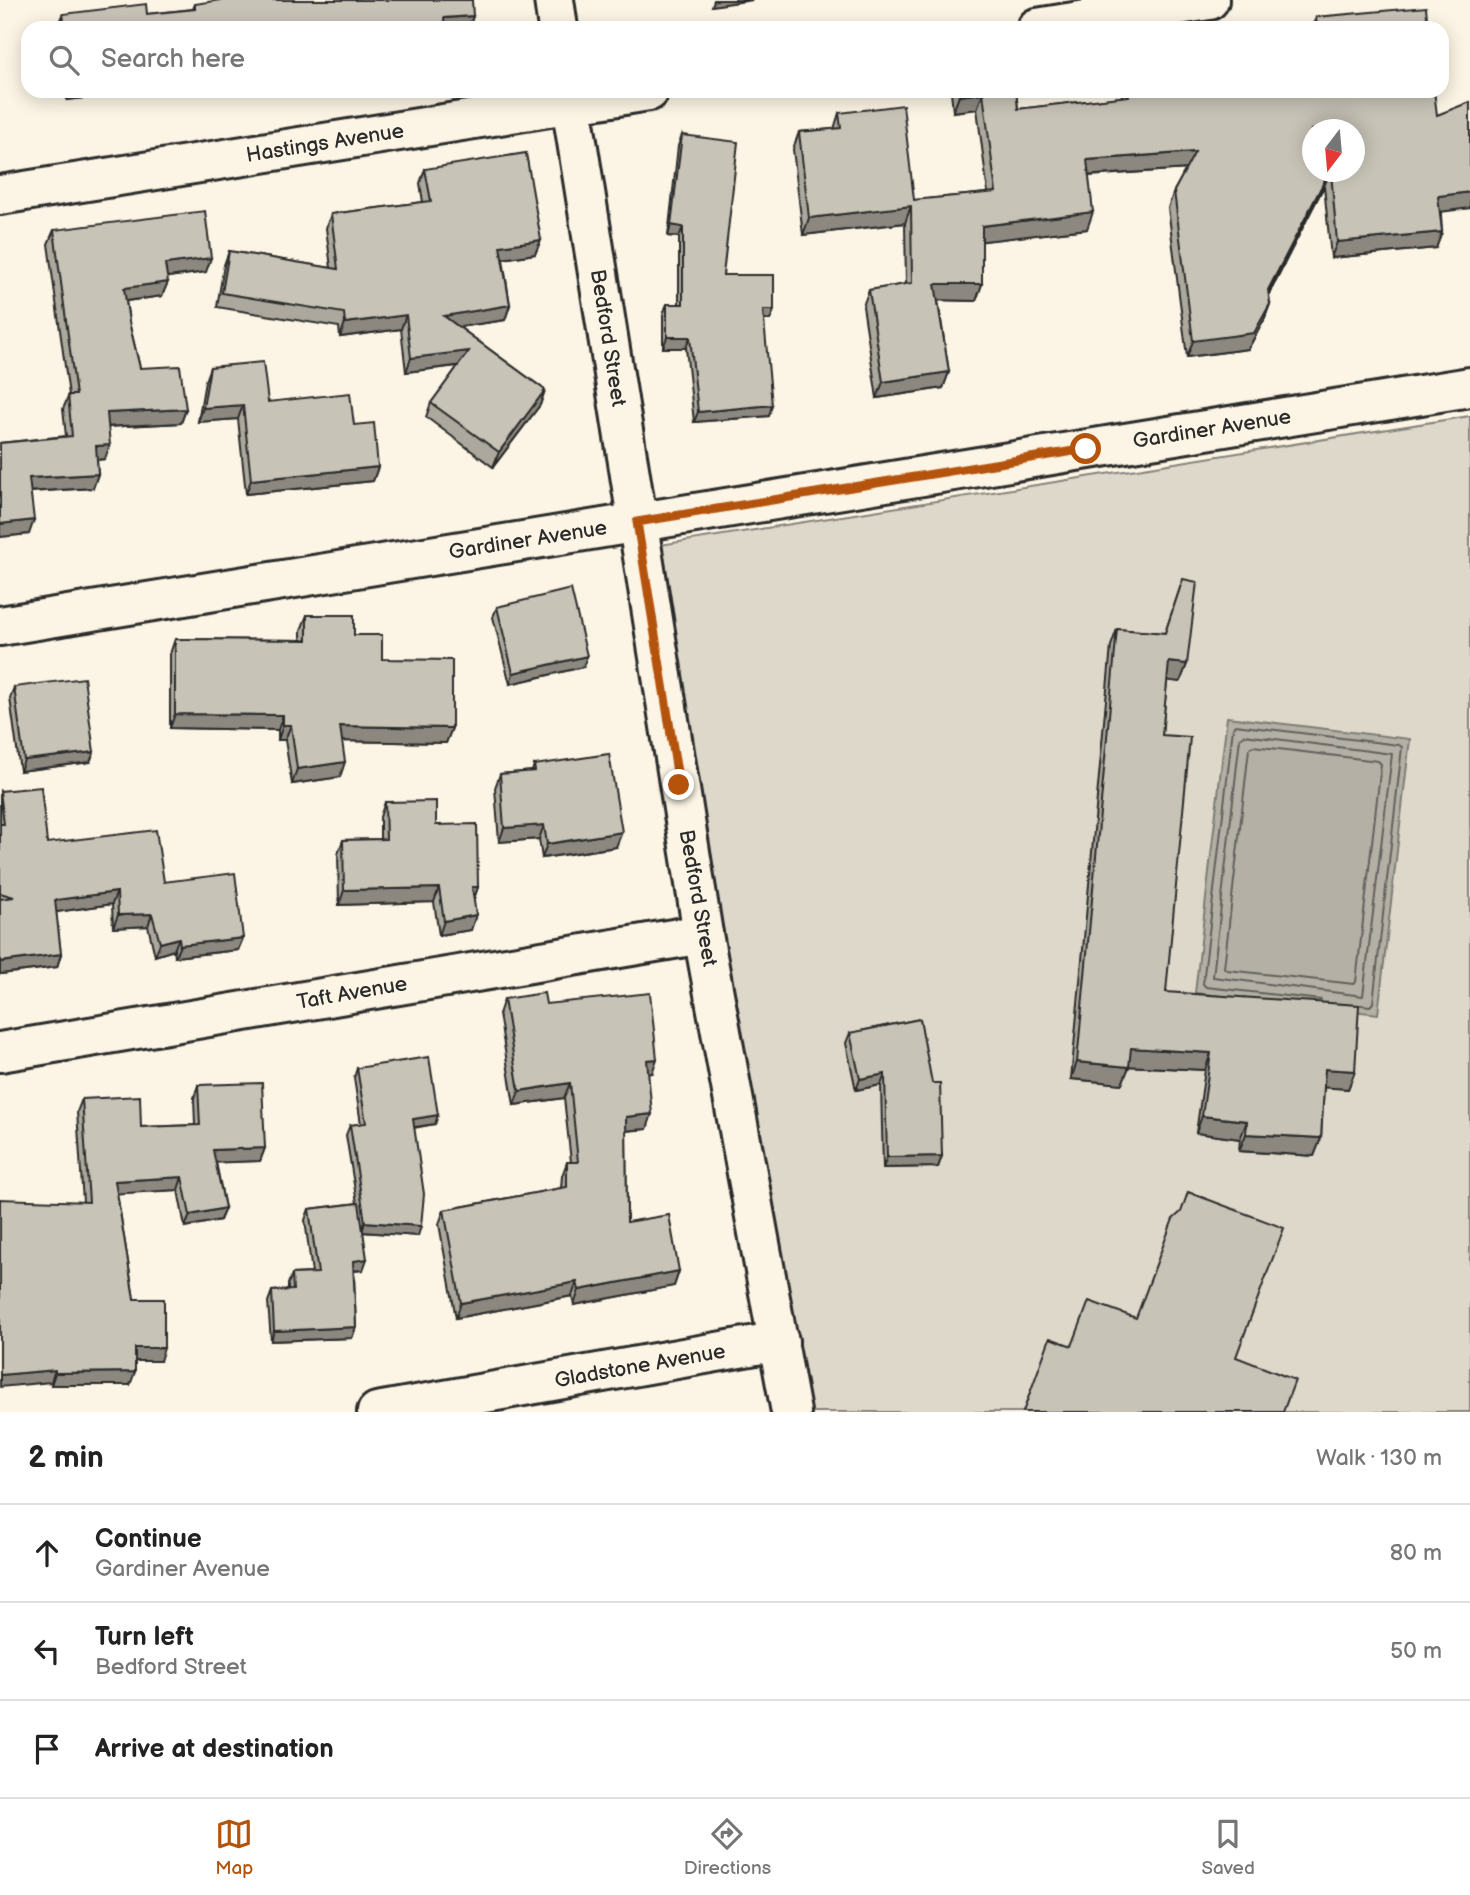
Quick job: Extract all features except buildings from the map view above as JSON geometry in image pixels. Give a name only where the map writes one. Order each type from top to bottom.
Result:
[{"type":"street","points":[[554,0],[557,21]]},
{"type":"street","points":[[1080,21],[1209,0]]},
{"type":"street","name":"Hastings Avenue","points":[[0,195],[564,98]]},
{"type":"street","name":"Bedford Street","points":[[570,98],[704,934],[791,1412]]},
{"type":"street","name":"Gardiner Avenue","points":[[0,626],[1470,387]]},
{"type":"street","name":"Taft Avenue","points":[[0,1052],[704,934]]},
{"type":"street","name":"Gladstone Avenue","points":[[377,1412],[779,1341]]},
{"type":"shaded area","points":[[1470,416],[1470,1412],[811,1412],[641,548]]},
{"type":"water","points":[[1227,717],[1410,739],[1378,1014],[1195,993]]},
{"type":"route","points":[[679,785],[637,522],[1086,449]]}]
